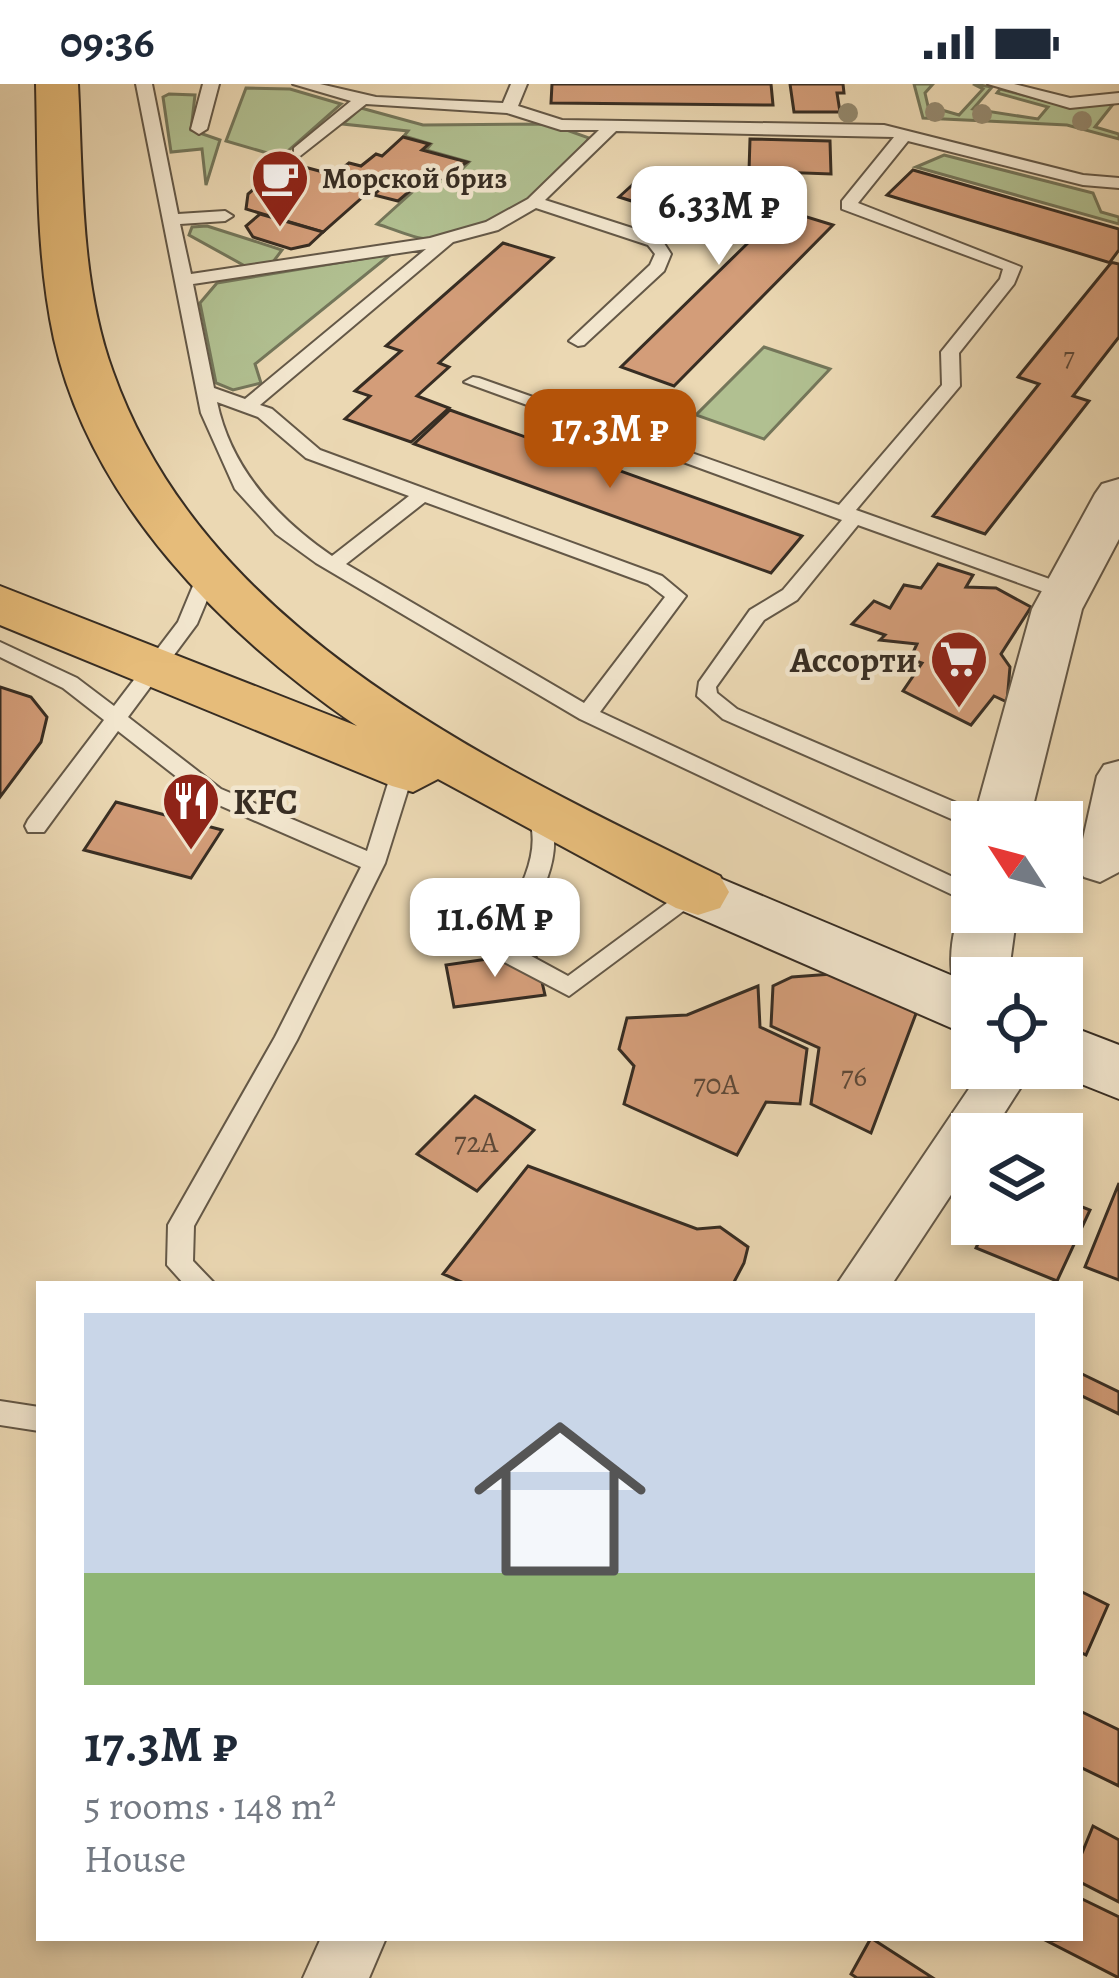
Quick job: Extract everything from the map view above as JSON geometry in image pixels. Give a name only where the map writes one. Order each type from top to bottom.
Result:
[{"type":"highway","points":[[57,84],[70,308],[89,378],[116,438],[155,505],[271,633],[347,692],[541,819]]},
{"type":"highway","points":[[0,604],[541,819],[698,892]]},
{"type":"main road","points":[[698,892],[951,1003]]},
{"type":"main road","points":[[1083,1057],[1119,1072]]},
{"type":"street","points":[[1006,801],[1065,592],[1119,494]]},
{"type":"street","points":[[1100,866],[1119,776]]},
{"type":"street","points":[[865,1281],[995,1089]]},
{"type":"street","points":[[336,1978],[353,1941]]},
{"type":"lane","points":[[144,84],[206,392],[242,485],[284,530],[333,565],[587,714],[951,886]]},
{"type":"lane","points":[[199,129],[212,84]]},
{"type":"lane","points":[[302,84],[363,99],[509,108],[561,125],[904,134],[1119,184]]},
{"type":"lane","points":[[509,108],[520,84]]},
{"type":"lane","points":[[996,84],[1070,103],[1119,98]]},
{"type":"lane","points":[[300,151],[363,99]]},
{"type":"lane","points":[[182,280],[451,237],[492,226],[534,202],[611,126]]},
{"type":"lane","points":[[904,134],[848,205],[1012,267],[1008,280],[950,352],[951,386],[790,595],[757,615],[706,687],[707,696],[730,714],[951,810]]},
{"type":"lane","points":[[534,202],[654,241],[663,254],[658,267],[578,341]]},
{"type":"lane","points":[[170,220],[225,216]]},
{"type":"lane","points":[[248,406],[451,237]]},
{"type":"lane","points":[[473,382],[1065,592]]},
{"type":"lane","points":[[206,392],[248,406],[294,434],[313,454],[655,580],[676,596],[587,714]]},
{"type":"lane","points":[[333,565],[423,494]]},
{"type":"lane","points":[[36,826],[187,624],[211,569]]},
{"type":"lane","points":[[0,649],[70,683],[213,794],[374,863]]},
{"type":"lane","points":[[199,1281],[180,1265],[181,1225],[285,1040],[374,863],[404,767]]},
{"type":"lane","points":[[541,819],[532,892],[497,947],[569,987],[698,892]]},
{"type":"lane","points":[[0,1413],[36,1419]]},
{"type":"green space","points":[[914,84],[933,84],[925,93],[928,106],[959,115],[983,89],[973,84],[992,87],[973,109],[1038,119],[1048,107],[997,93],[1000,89],[1070,107],[1114,103],[1095,127],[1119,134],[1119,139],[1067,125],[923,118]]},
{"type":"green space","points":[[246,88],[290,89],[341,104],[281,157],[226,141]]},
{"type":"green space","points":[[195,95],[191,130],[220,140],[206,185],[202,149],[171,152],[163,97]]},
{"type":"green space","points":[[361,108],[423,125],[550,124],[589,138],[542,190],[500,219],[455,236],[426,239],[377,224],[419,186],[429,188],[444,174],[454,177],[469,162],[426,150],[431,144],[404,136],[408,131],[343,124]]},
{"type":"green space","points":[[944,155],[1093,193],[1101,212],[1119,217],[1119,224],[916,167]]},
{"type":"green space","points":[[207,226],[282,250],[273,262],[245,266],[189,235],[192,227]]},
{"type":"green space","points":[[391,254],[255,364],[261,383],[233,390],[216,383],[200,303],[217,283]]},
{"type":"green space","points":[[764,347],[830,369],[764,439],[696,415]]},
{"type":"building","points":[[552,84],[771,84],[773,105],[551,103]]},
{"type":"building","points":[[790,84],[843,84],[844,93],[837,93],[840,112],[794,112]]},
{"type":"building","points":[[403,137],[429,144],[422,150],[467,162],[428,187],[418,184],[398,201],[374,195],[380,189],[334,175],[349,163],[361,166],[376,154],[382,156]]},
{"type":"building","points":[[750,139],[830,141],[831,174],[749,171]]},
{"type":"building","points":[[286,162],[374,187],[323,232],[246,209],[248,194]]},
{"type":"building","points":[[650,169],[833,225],[674,386],[621,367],[752,239],[619,197]]},
{"type":"building","points":[[913,170],[1119,229],[1119,250],[1110,262],[1119,264],[1119,337],[1073,396],[1089,401],[985,534],[933,516],[1039,384],[1018,377],[1111,263],[887,195]]},
{"type":"building","name":"Морской бриз","points":[[260,214],[323,232],[309,245],[291,249],[253,237],[246,226]]},
{"type":"building","points":[[503,243],[553,258],[439,363],[449,367],[417,396],[449,408],[411,442],[345,419],[370,396],[355,391],[401,351],[386,346]]},
{"type":"building","points":[[450,410],[802,536],[771,573],[414,444]]},
{"type":"building","points":[[938,564],[973,575],[966,587],[996,588],[1031,607],[1001,654],[1010,667],[1007,702],[994,696],[971,725],[903,691],[922,663],[910,659],[917,644],[880,640],[885,635],[852,624],[874,601],[890,608],[904,585],[921,588]]},
{"type":"building","points":[[0,687],[31,697],[47,717],[41,742],[0,797]]},
{"type":"building","points":[[116,802],[222,830],[191,878],[84,850]]},
{"type":"building","points":[[535,952],[545,995],[454,1007],[446,965]]},
{"type":"building","points":[[832,974],[917,1011],[871,1133],[811,1104],[819,1048],[771,1026],[773,986],[792,977]]},
{"type":"building","points":[[758,986],[760,1027],[807,1049],[800,1104],[766,1102],[737,1155],[624,1104],[634,1066],[619,1049],[627,1018],[687,1015]]},
{"type":"building","points":[[475,1096],[534,1130],[477,1191],[417,1154]]},
{"type":"building","points":[[528,1166],[697,1229],[720,1227],[748,1247],[735,1281],[459,1281],[443,1274]]},
{"type":"building","points":[[1119,1183],[1119,1280],[1085,1267]]},
{"type":"building","points":[[977,1245],[1074,1245],[1057,1281]]},
{"type":"building","points":[[1083,1374],[1119,1392],[1119,1414],[1083,1396]]},
{"type":"building","points":[[1083,1592],[1108,1605],[1083,1654]]},
{"type":"building","points":[[1083,1712],[1119,1730],[1119,1786],[1083,1768]]},
{"type":"building","points":[[1093,1826],[1119,1840],[1119,1902],[1083,1884],[1083,1851]]},
{"type":"building","points":[[1083,1899],[1119,1917],[1119,1978],[1047,1941],[1083,1941]]},
{"type":"building","points":[[869,1941],[876,1941],[933,1978],[857,1978],[851,1974]]},
{"type":"place","name":"Морской бриз","points":[[280,229]]},
{"type":"place","name":"Ассорти","points":[[959,710]]},
{"type":"place","name":"KFC","points":[[191,852]]}]
